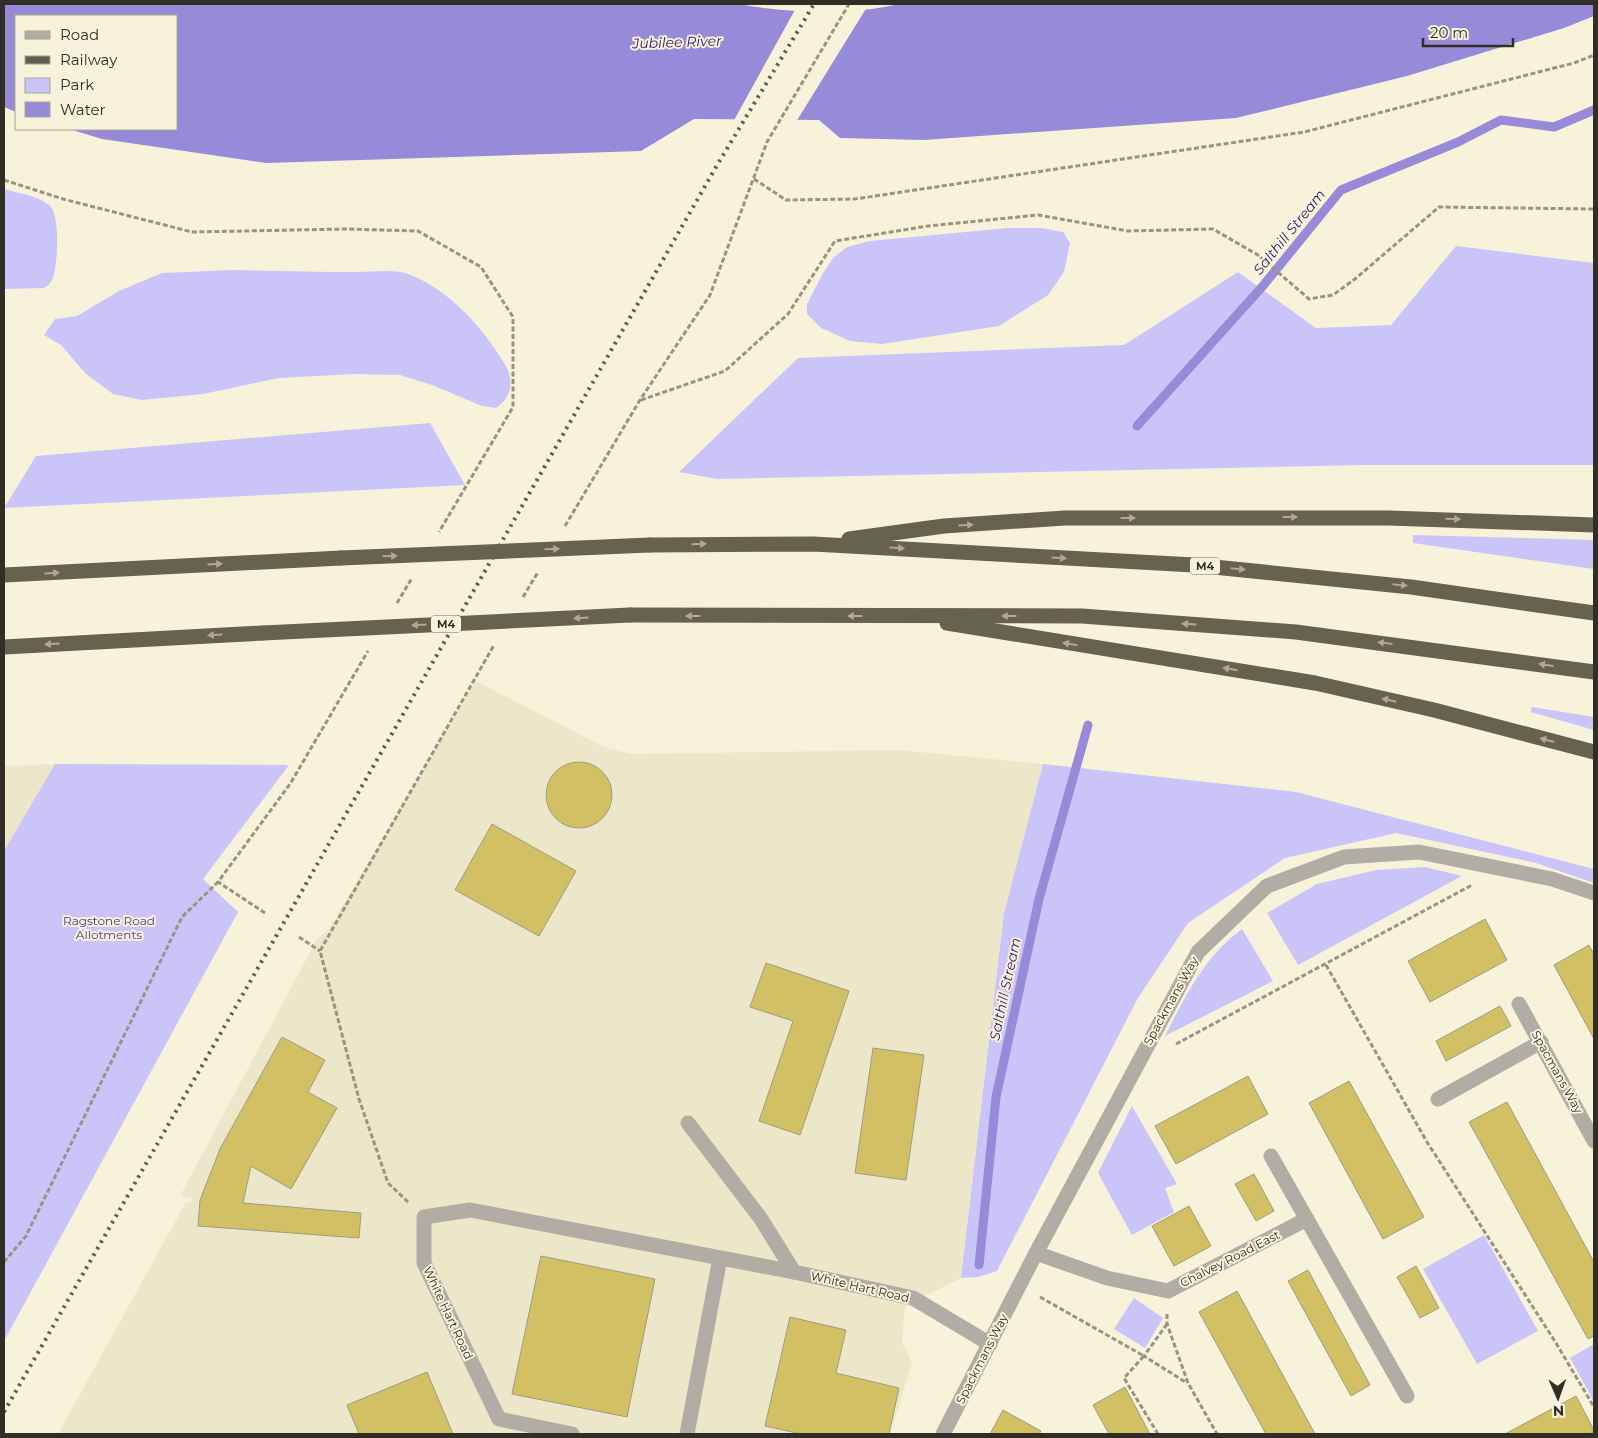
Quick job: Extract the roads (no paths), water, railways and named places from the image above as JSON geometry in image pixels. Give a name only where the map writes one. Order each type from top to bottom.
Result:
[{"type":"highway","name":"M4","points":[[813,544],[944,526],[1065,518],[1388,518],[1594,524]]},
{"type":"highway","name":"M4","points":[[4,576],[341,558],[650,545],[813,544],[1194,565],[1411,587],[1594,613]]},
{"type":"highway","name":"M4","points":[[4,647],[630,615],[1082,616],[1296,632],[1594,672]]},
{"type":"highway","name":"M4","points":[[904,616],[1315,683],[1434,710],[1594,752]]},
{"type":"street","name":"Spackmans Way","points":[[943,1434],[1036,1253],[1198,952],[1267,886],[1344,857],[1419,852],[1492,865],[1552,879],[1594,893]]},
{"type":"street","name":"Spacmans Way","points":[[1519,1004],[1593,1137]]},
{"type":"street","points":[[1438,1099],[1540,1042]]},
{"type":"street","points":[[688,1123],[761,1219],[794,1272]]},
{"type":"street","points":[[1271,1156],[1407,1396]]},
{"type":"street","name":"White Hart Road","points":[[572,1434],[499,1419],[424,1263],[424,1217],[470,1210],[794,1272],[913,1298],[990,1344]]},
{"type":"street","name":"Chalvey Road East","points":[[1036,1253],[1107,1278],[1168,1291],[1307,1219]]},
{"type":"street","points":[[687,1434],[720,1258]]},
{"type":"water","name":"Jubilee River","points":[[4,4],[739,4],[798,11],[839,12],[880,8],[898,4],[1594,4],[1594,16],[1564,28],[1407,76],[1236,118],[924,140],[840,138],[819,120],[694,119],[641,151],[266,163],[102,139],[72,130],[178,130],[178,15],[15,15],[15,112],[4,107]]},
{"type":"waterway","name":"Salthill Stream","points":[[1137,426],[1262,287],[1341,190],[1458,142],[1501,120],[1554,127],[1594,110]]},
{"type":"waterway","name":"Salthill Stream","points":[[979,1265],[996,1097],[1039,899],[1088,725]]},
{"type":"railway","points":[[4,1412],[716,167],[814,4]]},
{"type":"park label","name":"Ragstone Road Allotments","points":[[109,928]]}]
